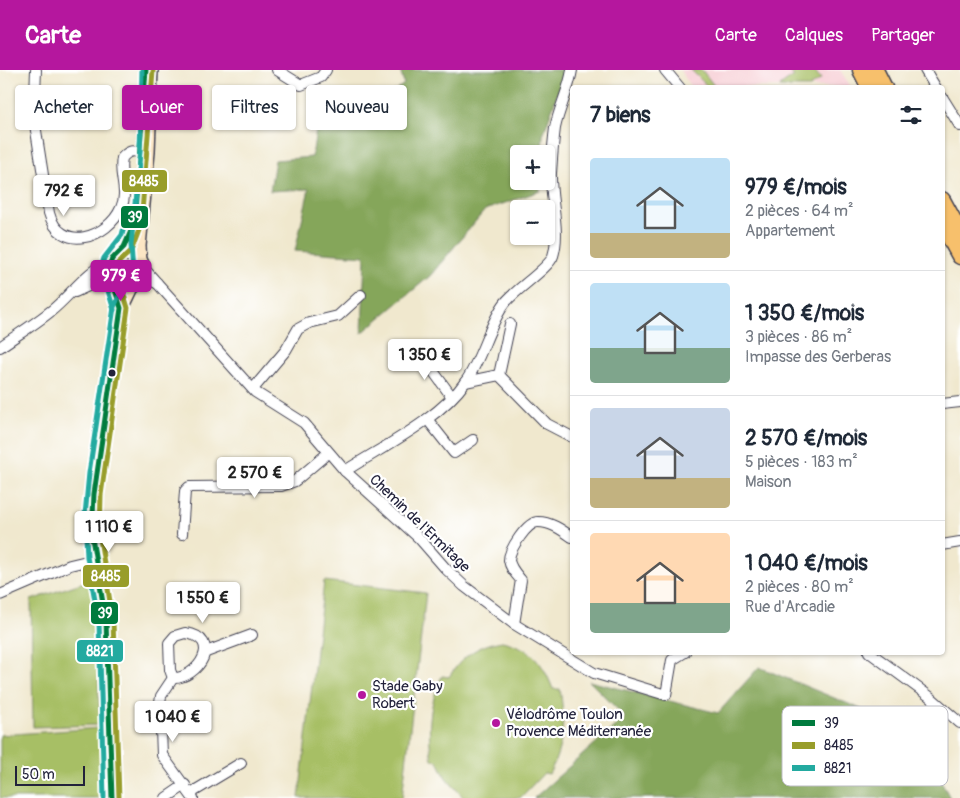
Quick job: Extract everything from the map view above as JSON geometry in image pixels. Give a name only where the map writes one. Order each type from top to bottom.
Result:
[{"type":"main road","points":[[122,308],[114,282],[108,272],[114,259],[129,238],[134,224],[146,70]]},
{"type":"main road","points":[[112,798],[106,621],[92,538],[94,494],[122,308],[141,274],[138,246],[147,152],[150,70]]},
{"type":"main road","points":[[861,70],[868,85]]},
{"type":"main road","points":[[875,70],[882,85]]},
{"type":"main road","points":[[945,206],[960,233]]},
{"type":"main road","points":[[945,228],[960,256]]},
{"type":"main road","points":[[114,259],[130,254],[140,263]]},
{"type":"main road","points":[[114,282],[125,287],[135,283]]},
{"type":"street","points":[[36,70],[36,85]]},
{"type":"street","points":[[36,85],[44,70]]},
{"type":"street","points":[[277,70],[302,85],[322,77],[326,70]]},
{"type":"street","points":[[345,471],[427,419],[452,397],[465,382],[503,305],[517,289],[549,265],[553,258],[556,228],[551,175],[555,129],[572,70]]},
{"type":"street","points":[[665,70],[678,85]]},
{"type":"street","points":[[925,70],[934,85]]},
{"type":"street","points":[[945,102],[960,126]]},
{"type":"street","points":[[36,130],[49,213],[53,224],[65,236],[79,238],[94,235],[111,222],[121,209],[124,196],[120,171],[122,158],[129,151],[140,152],[143,158],[143,188]]},
{"type":"street","points":[[72,294],[85,278],[114,259]]},
{"type":"street","name":"Chemin de l'Ermitage","points":[[140,263],[253,389],[304,423],[345,471],[419,538],[446,570],[514,624],[594,673],[666,695],[671,656]]},
{"type":"street","points":[[135,283],[146,279],[157,283]]},
{"type":"street","points":[[0,347],[72,294],[95,283],[114,282]]},
{"type":"street","points":[[253,389],[286,350],[298,330],[309,323],[338,316],[361,296]]},
{"type":"street","points":[[499,375],[510,324]]},
{"type":"street","points":[[396,364],[413,354],[425,360],[452,397]]},
{"type":"street","points":[[465,382],[499,375]]},
{"type":"street","points":[[499,375],[547,424],[570,436]]},
{"type":"street","points":[[945,404],[960,403]]},
{"type":"street","points":[[427,419],[454,453],[473,440]]},
{"type":"street","points":[[182,534],[185,491],[189,487],[281,486],[295,481],[328,453]]},
{"type":"street","points":[[514,624],[521,580],[511,567],[509,559],[512,548],[530,525],[537,522],[556,526],[570,536]]},
{"type":"street","points":[[945,544],[960,542]]},
{"type":"street","points":[[0,595],[70,565],[95,559]]},
{"type":"street","points":[[173,678],[179,678],[189,673],[202,660],[206,652],[204,642],[195,634],[185,633],[175,636],[169,643],[168,655],[173,678],[161,696],[160,703],[162,755],[190,792]]},
{"type":"street","points":[[206,652],[252,636]]},
{"type":"street","points":[[873,655],[940,706]]},
{"type":"street","points":[[948,713],[960,723]]},
{"type":"street","points":[[166,798],[190,792],[241,763]]},
{"type":"shaded area","points":[[680,70],[840,70],[850,85],[690,85]]},
{"type":"green space","points":[[400,70],[566,70],[543,135],[542,145],[510,145],[510,190],[540,191],[485,210],[430,276],[362,333],[365,256],[295,251],[309,189],[270,191],[275,160],[312,157],[316,130],[407,130],[407,85],[403,85],[404,84]]},
{"type":"green space","points":[[691,70],[702,70],[713,85],[706,85]]},
{"type":"green space","points":[[787,70],[814,70],[821,79],[813,85],[781,85],[794,76]]},
{"type":"green space","points":[[90,580],[96,610],[100,725],[33,727],[31,600]]},
{"type":"green space","name":"Stade Gaby Robert","points":[[324,581],[426,593],[402,798],[299,798]]},
{"type":"green space","name":"Vélodrôme Toulon Provence Méditerranée","points":[[502,641],[521,648],[535,657],[545,671],[553,689],[560,689],[563,722],[558,753],[549,774],[544,773],[520,798],[464,798],[446,778],[438,761],[432,760],[430,717],[434,696],[442,676],[449,677],[465,657],[485,645]]},
{"type":"green space","points":[[759,667],[854,706],[782,706],[782,786],[944,786],[950,798],[534,798],[625,717],[589,681],[718,713]]},
{"type":"green space","points":[[99,728],[103,733],[104,798],[0,798],[0,735]]},
{"type":"transit line","name":"8821","points":[[104,798],[99,622],[87,557],[85,515],[89,473],[114,307],[126,281],[133,272],[131,245],[140,152],[142,70]]},
{"type":"transit line","name":"39","points":[[112,798],[106,621],[92,538],[94,494],[121,308],[108,269],[112,259],[124,247],[134,224],[146,70]]},
{"type":"transit line","name":"8485","points":[[119,798],[113,621],[100,538],[101,495],[128,308],[116,269],[118,263],[131,251],[141,225],[153,71]]},
{"type":"transit line","name":"8821","points":[[114,310],[101,268],[104,258],[122,235],[128,211]]},
{"type":"place","name":"Stade Gaby Robert","points":[[362,695]]},
{"type":"place","name":"Vélodrôme Toulon Provence Méditerranée","points":[[496,723]]}]
